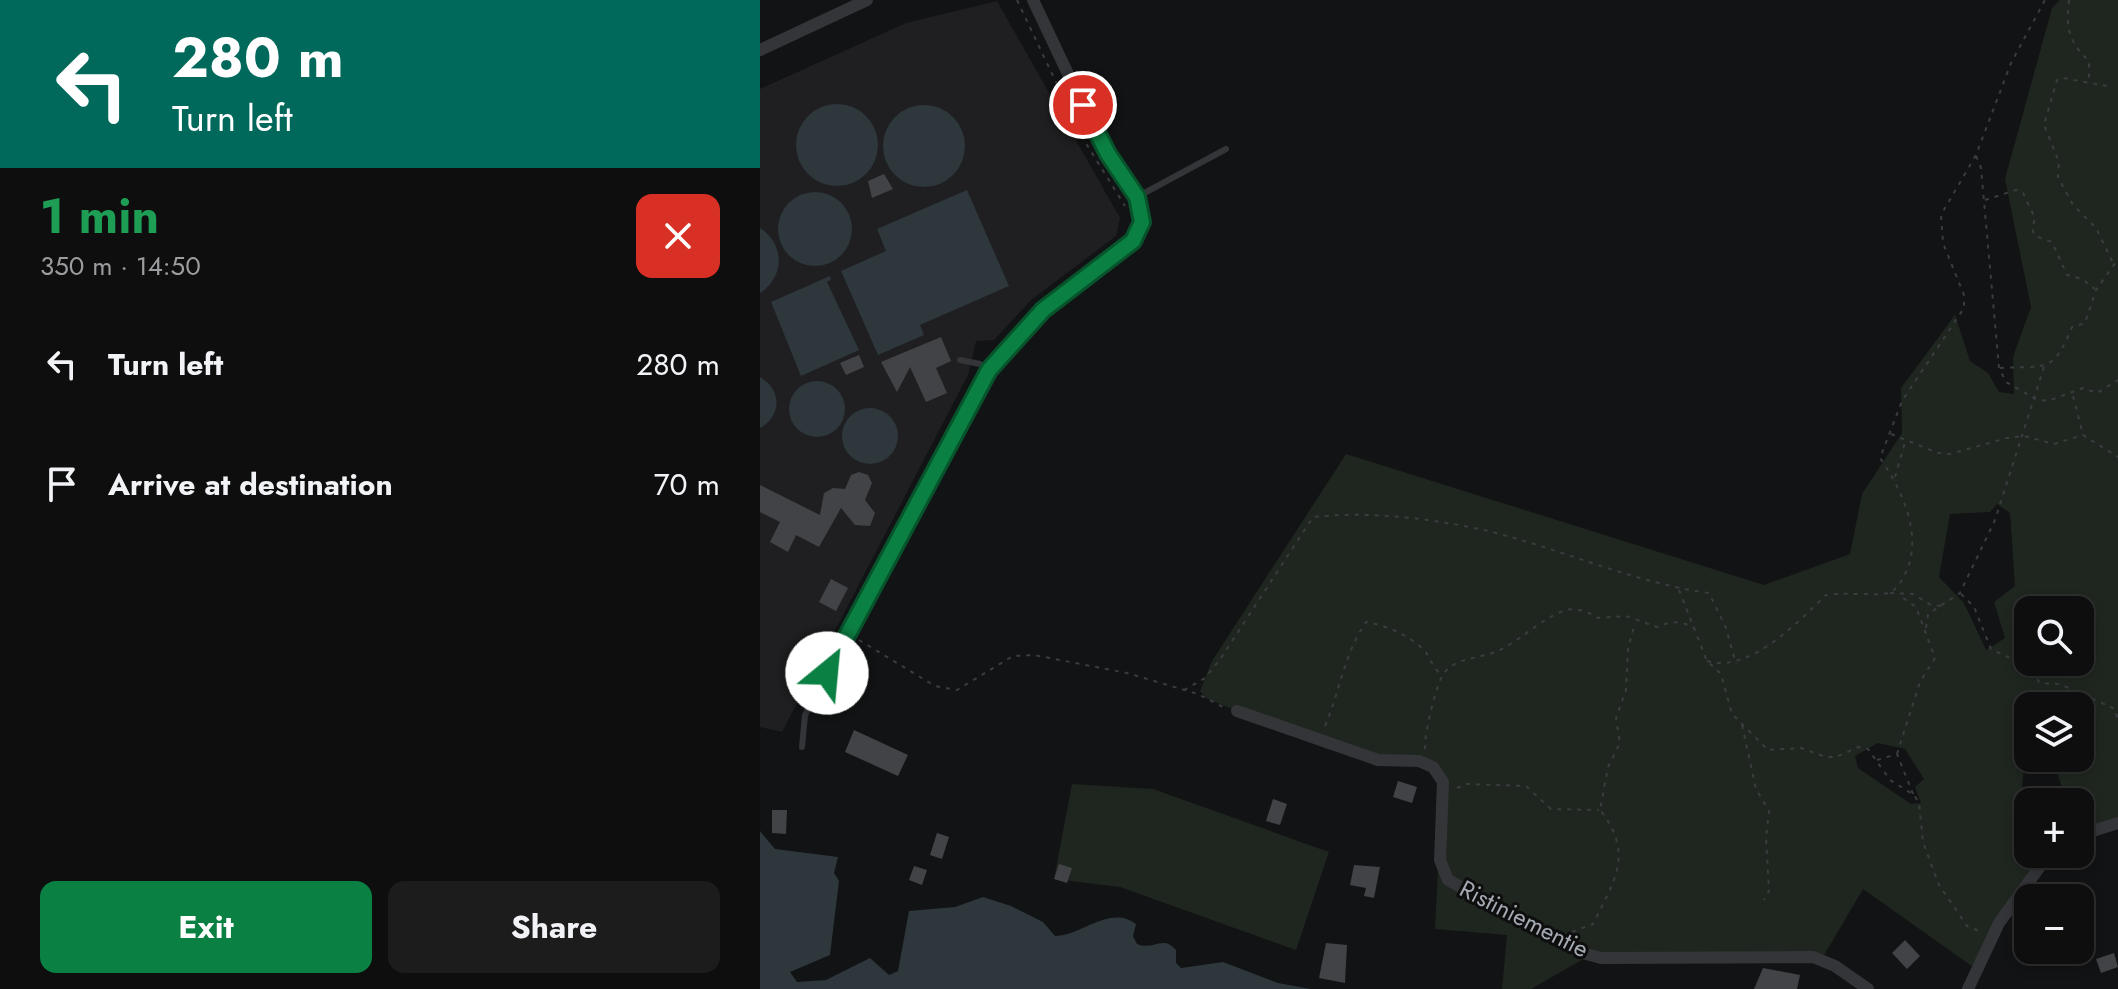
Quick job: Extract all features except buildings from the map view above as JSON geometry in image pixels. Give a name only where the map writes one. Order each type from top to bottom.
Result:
[{"type":"street","points":[[760,50],[867,0]]},
{"type":"street","points":[[841,647],[989,370],[1043,310],[1133,241],[1142,222],[1137,197],[1095,131],[1033,0]]},
{"type":"street","points":[[1237,711],[1378,760],[1426,763],[1440,775],[1444,789]]},
{"type":"street","name":"Ristiniementie","points":[[1444,789],[1440,860],[1448,880],[1562,944],[1601,958],[1813,957],[1835,966],[1868,989]]},
{"type":"street","points":[[2094,831],[2118,823]]},
{"type":"street","points":[[1968,989],[1992,936],[2039,868]]},
{"type":"lane","points":[[1137,197],[1226,149]]},
{"type":"lane","points":[[960,360],[980,364],[989,370]]},
{"type":"lane","points":[[802,747],[805,715],[841,647]]},
{"type":"path","points":[[1889,593],[1902,581],[1911,562],[1914,536],[1894,479],[1880,458],[1902,401],[1964,308],[1964,295],[1943,243],[1941,215],[1976,155],[2011,63],[2045,0]]},
{"type":"path","points":[[2069,0],[2067,32],[2074,47],[2089,61],[2089,82]]},
{"type":"path","points":[[2107,86],[2063,78],[2057,80],[2044,125],[2059,162],[2058,177],[2073,205],[2096,228],[2114,265]]},
{"type":"path","points":[[1976,155],[1981,168],[1999,368],[2006,382],[2036,399],[2048,401],[2072,395],[2083,388],[2097,393],[2118,380]]},
{"type":"path","points":[[1984,201],[2016,190],[2023,193],[2035,218],[2032,229],[2035,236],[2052,242],[2067,275],[2082,279],[2096,290]]},
{"type":"path","points":[[1999,368],[2044,367],[2061,354],[2072,327],[2085,323],[2096,290],[2118,259]]},
{"type":"path","points":[[1926,628],[1928,614],[1945,606],[1960,593],[1995,520],[2044,367]]},
{"type":"path","points":[[2072,395],[2083,435],[2118,457]]},
{"type":"path","points":[[1891,434],[1938,453],[1950,454],[2024,436],[2054,444],[2083,435]]},
{"type":"path","points":[[1894,479],[1906,439]]},
{"type":"path","points":[[1184,690],[1205,678],[1221,658],[1313,517],[1382,514],[1484,530],[1678,589],[1709,593],[1726,628],[1736,664]]},
{"type":"path","points":[[1678,589],[1707,661],[1721,674],[1732,714],[1768,750],[1801,748],[1836,757],[1858,747],[1868,749],[1890,780],[1914,795]]},
{"type":"path","points":[[1960,593],[1974,607],[1991,649],[2027,666],[2040,683],[2060,684],[2115,709],[2118,721]]},
{"type":"path","points":[[1707,661],[1736,664],[1804,620],[1826,595],[1913,594],[1931,605],[1945,606]]},
{"type":"path","points":[[1899,595],[1916,607],[1926,628],[1935,661],[1920,682],[1897,754],[1924,824],[1923,842],[1939,885],[1967,926],[1992,936]]},
{"type":"path","points":[[1426,763],[1427,720],[1442,675],[1460,661],[1504,649],[1563,611],[1590,612],[1598,618],[1626,616],[1635,622],[1657,627],[1669,621],[1678,622],[1696,629]]},
{"type":"path","points":[[1321,740],[1344,677],[1346,658],[1366,622],[1399,631],[1425,651],[1433,669],[1442,675]]},
{"type":"path","points":[[1562,944],[1572,932],[1593,924],[1619,864],[1621,848],[1615,829],[1600,810],[1608,767],[1620,743],[1616,718],[1626,690],[1628,648],[1635,622]]},
{"type":"path","points":[[848,633],[935,686],[957,690],[1013,656],[1034,655],[1111,669],[1184,690],[1237,711]]},
{"type":"path","points":[[1741,724],[1756,789],[1769,811],[1766,838],[1769,891],[1764,900]]},
{"type":"path","points":[[1877,760],[1897,754]]},
{"type":"path","points":[[1444,789],[1467,784],[1526,786],[1551,809],[1600,810]]},
{"type":"shaded area","points":[[2060,0],[2118,0],[2118,821],[2094,829],[2094,788],[2062,788],[2057,772],[2094,772],[2094,692],[2014,692],[2014,772],[2023,772],[2022,788],[2014,788],[2014,868],[2037,868],[2027,884],[2014,884],[2014,904],[1973,967],[1863,889],[1823,957],[1587,957],[1531,989],[1502,989],[1507,935],[1435,929],[1442,787],[1426,767],[1327,749],[1206,698],[1200,691],[1212,661],[1346,454],[1764,585],[1850,554],[1862,494],[1902,433],[1901,388],[1955,315],[1970,361],[1988,373],[1999,392],[2014,394],[2013,357],[2031,307],[2005,179],[2052,8]],"holes":[[[1997,504],[2010,513],[2015,586],[1994,602],[2005,638],[1986,650],[1964,603],[1939,577],[1950,514],[1990,512]],[[1878,743],[1905,749],[1924,779],[1915,787],[1921,803],[1911,804],[1858,768],[1855,756]]]},
{"type":"shaded area","points":[[997,1],[1120,218],[1116,236],[1031,300],[994,340],[976,341],[968,375],[782,732],[760,727],[760,89],[906,23]]},
{"type":"shaded area","points":[[837,104],[853,107],[866,116],[875,129],[878,145],[875,161],[866,174],[853,183],[837,186],[821,183],[808,174],[799,161],[796,145],[799,129],[808,116],[821,107]]},
{"type":"shaded area","points":[[924,105],[940,108],[953,117],[962,130],[965,146],[962,162],[953,175],[940,184],[924,187],[908,184],[895,175],[886,162],[883,146],[886,130],[895,117],[908,108]]},
{"type":"shaded area","points":[[967,190],[1009,286],[920,325],[924,335],[878,355],[841,271],[886,251],[877,229]]},
{"type":"shaded area","points":[[808,192],[822,192],[836,198],[846,208],[852,229],[850,243],[836,260],[822,266],[808,266],[794,260],[784,250],[778,236],[778,222],[784,208],[794,198]]},
{"type":"shaded area","points":[[760,228],[774,243],[779,260],[774,278],[760,293]]},
{"type":"shaded area","points":[[830,276],[827,282],[859,350],[801,376],[771,302]]},
{"type":"shaded area","points":[[760,377],[772,388],[776,402],[772,417],[760,428]]},
{"type":"shaded area","points":[[817,381],[837,389],[845,409],[837,429],[817,437],[797,429],[789,409],[797,389]]},
{"type":"shaded area","points":[[870,408],[890,416],[898,436],[890,456],[870,464],[850,456],[842,436],[850,416]]},
{"type":"shaded area","points":[[1072,784],[1153,789],[1329,852],[1296,950],[1120,887],[1054,879]]},
{"type":"shaded area","points":[[760,831],[775,849],[838,857],[834,873],[839,881],[830,955],[790,972],[797,982],[826,980],[870,958],[889,975],[898,971],[909,911],[955,907],[983,897],[1011,906],[1043,922],[1055,936],[1106,919],[1126,919],[1136,924],[1133,936],[1137,944],[1171,945],[1176,950],[1176,963],[1181,968],[1223,962],[1278,983],[1311,989],[760,989]]},
{"type":"route","points":[[827,673],[968,403],[989,370],[1043,310],[1121,251],[1138,232],[1142,222],[1137,197],[1108,154],[1083,105]]}]
